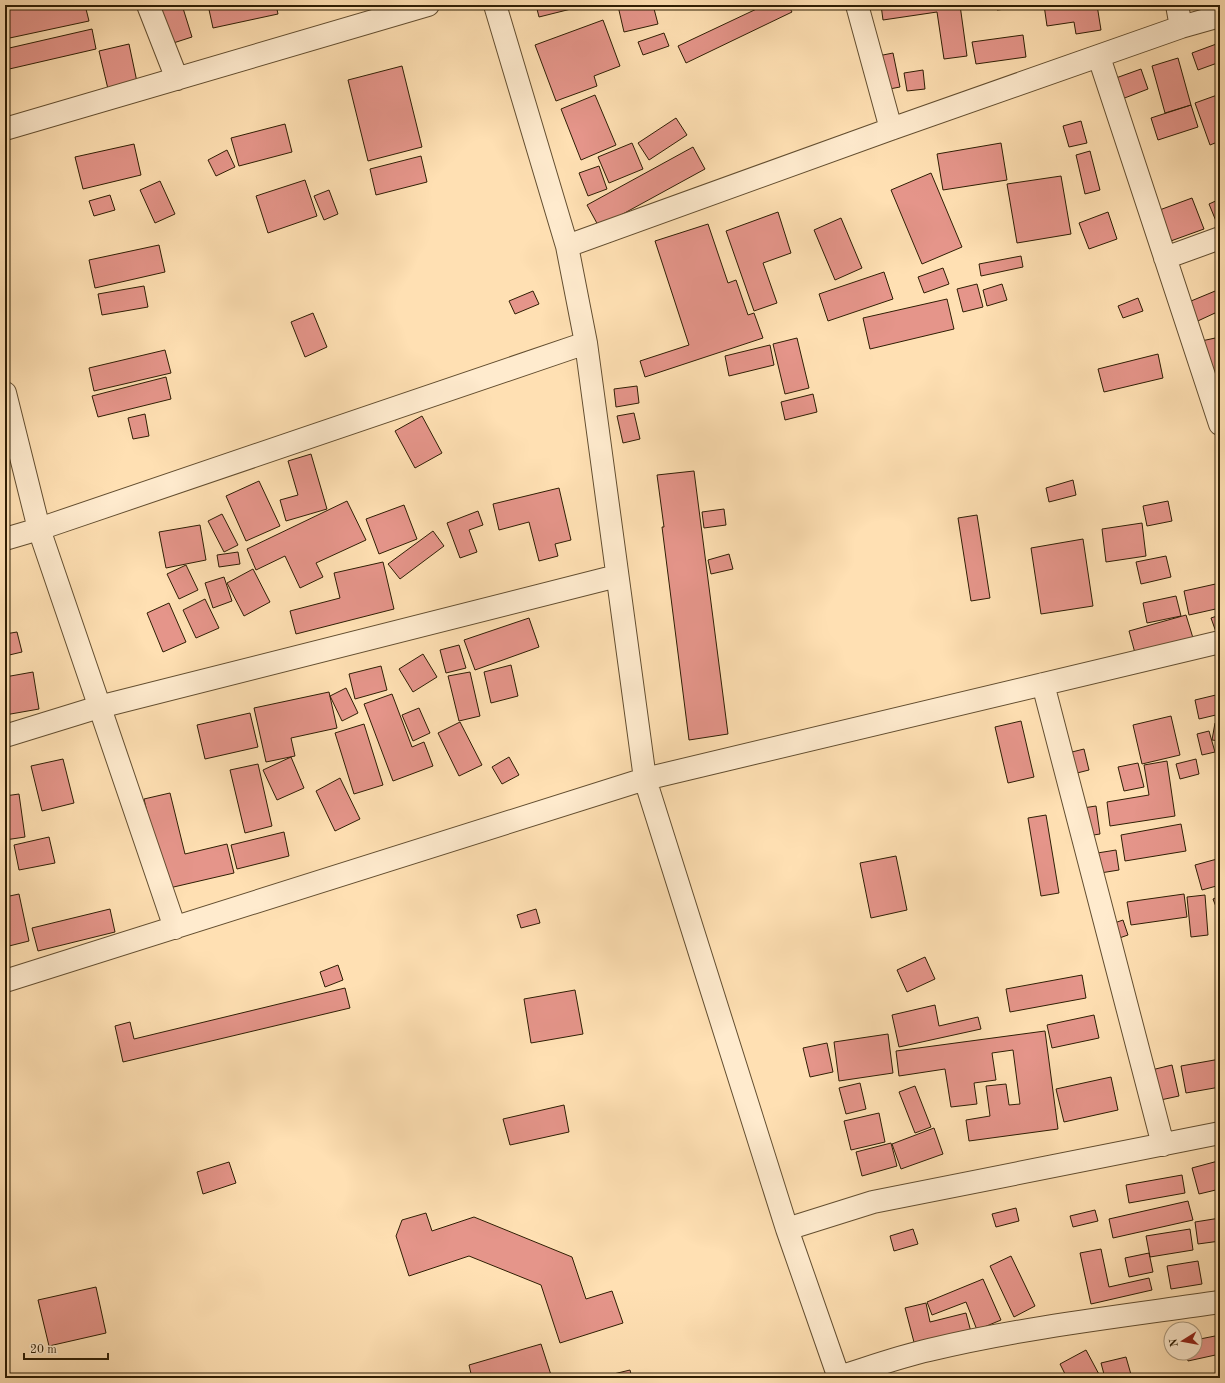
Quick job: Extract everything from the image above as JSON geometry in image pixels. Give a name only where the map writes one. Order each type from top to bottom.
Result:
[{"type":"street","points":[[148,5],[177,79]]},
{"type":"street","points":[[5,129],[428,5]]},
{"type":"street","points":[[495,5],[567,246],[586,343],[645,779],[787,1229],[839,1378],[928,1350],[1046,1326],[1220,1302]]},
{"type":"street","points":[[857,5],[891,130]]},
{"type":"street","points":[[1177,5],[1181,27]]},
{"type":"street","points":[[567,246],[1181,27],[1220,16]]},
{"type":"street","points":[[1099,57],[1219,420]]},
{"type":"street","points":[[1166,258],[1220,238]]},
{"type":"street","points":[[5,539],[39,529],[586,343]]},
{"type":"street","points":[[5,393],[39,529],[175,928]]},
{"type":"street","points":[[5,736],[100,707],[617,576]]},
{"type":"street","points":[[5,981],[645,779],[1220,642]]},
{"type":"street","points":[[1043,684],[1163,1145]]},
{"type":"street","points":[[787,1229],[873,1202],[1220,1133]]},
{"type":"building","points":[[5,5],[85,5],[89,21],[5,39]]},
{"type":"building","points":[[151,5],[182,5],[192,37],[164,46]]},
{"type":"building","points":[[208,5],[276,5],[278,14],[213,28]]},
{"type":"building","points":[[536,5],[587,5],[539,17]]},
{"type":"building","points":[[653,5],[658,24],[624,32],[618,6]]},
{"type":"building","points":[[765,5],[788,5],[792,12],[686,63],[678,46]]},
{"type":"building","points":[[881,5],[960,5],[967,56],[944,59],[937,12],[883,20]]},
{"type":"building","points":[[997,5],[1034,5],[1034,6],[997,10]]},
{"type":"building","points":[[1044,5],[1097,5],[1101,30],[1076,34],[1074,22],[1047,26]]},
{"type":"building","points":[[603,20],[620,66],[594,76],[597,86],[556,101],[535,45]]},
{"type":"building","points":[[92,29],[96,49],[5,70],[5,49]]},
{"type":"building","points":[[664,33],[669,46],[643,55],[638,42]]},
{"type":"building","points":[[1023,35],[1026,57],[976,64],[972,42]]},
{"type":"building","points":[[1219,43],[1220,62],[1198,70],[1192,53]]},
{"type":"building","points":[[129,44],[137,82],[108,89],[99,51]]},
{"type":"building","points":[[893,53],[900,87],[879,91],[873,57]]},
{"type":"building","points":[[1178,58],[1191,105],[1165,113],[1152,66]]},
{"type":"building","points":[[402,66],[422,147],[368,161],[348,80]]},
{"type":"building","points":[[1141,69],[1148,89],[1109,104],[1102,83]]},
{"type":"building","points":[[923,70],[925,89],[907,91],[904,73]]},
{"type":"building","points":[[1220,94],[1220,141],[1210,145],[1195,103]]},
{"type":"building","points":[[595,95],[616,145],[581,160],[561,109]]},
{"type":"building","points":[[1191,105],[1198,127],[1158,140],[1151,118]]},
{"type":"building","points":[[676,118],[687,135],[649,160],[638,143]]},
{"type":"building","points":[[1081,121],[1087,143],[1069,147],[1063,126]]},
{"type":"building","points":[[285,124],[292,152],[239,166],[231,138]]},
{"type":"building","points":[[632,143],[643,169],[609,183],[598,157]]},
{"type":"building","points":[[1001,143],[1007,180],[943,190],[937,154]]},
{"type":"building","points":[[134,144],[141,175],[83,189],[75,157]]},
{"type":"building","points":[[693,147],[705,169],[599,227],[587,205]]},
{"type":"building","points":[[227,150],[235,167],[216,176],[208,160]]},
{"type":"building","points":[[1090,151],[1100,190],[1085,194],[1076,155]]},
{"type":"building","points":[[421,156],[427,182],[376,195],[370,169]]},
{"type":"building","points":[[599,166],[607,189],[588,196],[579,173]]},
{"type":"building","points":[[931,173],[962,247],[922,264],[891,190]]},
{"type":"building","points":[[1061,176],[1071,234],[1017,243],[1007,184]]},
{"type":"building","points":[[305,180],[317,216],[268,233],[256,196]]},
{"type":"building","points":[[160,181],[175,214],[155,223],[140,190]]},
{"type":"building","points":[[329,190],[338,214],[324,220],[314,196]]},
{"type":"building","points":[[110,195],[115,210],[94,216],[89,201]]},
{"type":"building","points":[[1192,198],[1204,229],[1157,246],[1146,215]]},
{"type":"building","points":[[1220,199],[1220,225],[1218,226],[1209,204]]},
{"type":"building","points":[[778,212],[791,253],[763,263],[777,303],[754,311],[726,231]]},
{"type":"building","points":[[1108,212],[1117,239],[1089,249],[1079,223]]},
{"type":"building","points":[[841,218],[862,268],[835,280],[814,230]]},
{"type":"building","points":[[708,224],[728,283],[736,280],[748,315],[754,313],[763,338],[645,377],[640,361],[689,345],[655,241]]},
{"type":"building","points":[[159,245],[165,272],[95,288],[89,260]]},
{"type":"building","points":[[1021,256],[1023,267],[981,276],[979,264]]},
{"type":"building","points":[[943,268],[949,284],[924,293],[918,277]]},
{"type":"building","points":[[884,272],[893,299],[828,321],[819,294]]},
{"type":"building","points":[[977,284],[983,307],[963,312],[957,289]]},
{"type":"building","points":[[1002,284],[1007,300],[987,306],[983,290]]},
{"type":"building","points":[[144,286],[148,307],[102,315],[98,294]]},
{"type":"building","points":[[1220,289],[1220,326],[1215,313],[1187,326],[1179,306]]},
{"type":"building","points":[[533,291],[539,304],[515,314],[509,301]]},
{"type":"building","points":[[1138,298],[1143,311],[1123,318],[1118,306]]},
{"type":"building","points":[[947,299],[954,329],[870,349],[863,318]]},
{"type":"building","points":[[313,313],[327,347],[305,357],[291,322]]},
{"type":"building","points":[[1220,337],[1220,384],[1215,385],[1192,343]]},
{"type":"building","points":[[797,338],[809,388],[785,394],[773,344]]},
{"type":"building","points":[[770,345],[774,365],[729,376],[725,356]]},
{"type":"building","points":[[165,350],[171,373],[94,391],[89,368]]},
{"type":"building","points":[[1158,354],[1163,378],[1104,392],[1098,369]]},
{"type":"building","points":[[166,377],[171,399],[98,417],[92,396]]},
{"type":"building","points":[[637,386],[639,403],[616,407],[614,389]]},
{"type":"building","points":[[813,394],[817,412],[785,420],[781,402]]},
{"type":"building","points":[[634,413],[640,439],[623,443],[617,416]]},
{"type":"building","points":[[145,414],[149,436],[133,439],[128,418]]},
{"type":"building","points":[[422,416],[442,453],[415,468],[395,431]]},
{"type":"building","points":[[311,454],[327,509],[286,521],[280,500],[298,495],[288,461]]},
{"type":"building","points":[[694,471],[728,734],[689,740],[662,527],[664,527],[657,475]]},
{"type":"building","points":[[1073,480],[1076,495],[1049,502],[1046,488]]},
{"type":"building","points":[[259,481],[280,526],[246,541],[226,496]]},
{"type":"building","points":[[559,488],[571,540],[555,544],[558,556],[539,561],[529,522],[499,530],[493,504]]},
{"type":"building","points":[[347,501],[366,540],[316,563],[323,577],[300,588],[285,556],[256,570],[247,549]]},
{"type":"building","points":[[1168,501],[1172,521],[1147,526],[1143,506]]},
{"type":"building","points":[[404,505],[417,539],[379,554],[366,519]]},
{"type":"building","points":[[724,509],[726,525],[704,528],[702,512]]},
{"type":"building","points":[[478,511],[483,525],[469,530],[477,552],[460,558],[447,523]]},
{"type":"building","points":[[222,514],[238,545],[224,552],[208,521]]},
{"type":"building","points":[[977,515],[990,598],[971,601],[958,518]]},
{"type":"building","points":[[1142,523],[1146,556],[1106,562],[1102,529]]},
{"type":"building","points":[[200,525],[206,560],[166,568],[159,532]]},
{"type":"building","points":[[433,531],[444,546],[400,579],[388,564]]},
{"type":"building","points":[[1083,539],[1093,606],[1041,614],[1031,548]]},
{"type":"building","points":[[238,552],[240,564],[219,567],[217,555]]},
{"type":"building","points":[[729,554],[733,569],[711,574],[708,560]]},
{"type":"building","points":[[1166,556],[1171,577],[1141,584],[1136,562]]},
{"type":"building","points":[[383,562],[394,609],[296,634],[290,611],[340,598],[334,573]]},
{"type":"building","points":[[186,565],[198,590],[179,599],[167,574]]},
{"type":"building","points":[[253,569],[270,602],[244,616],[227,583]]},
{"type":"building","points":[[224,577],[232,601],[213,608],[205,583]]},
{"type":"building","points":[[1220,583],[1220,608],[1189,615],[1184,591]]},
{"type":"building","points":[[1176,596],[1181,616],[1147,623],[1143,603]]},
{"type":"building","points":[[205,599],[219,628],[196,638],[183,610]]},
{"type":"building","points":[[169,603],[186,642],[163,652],[147,613]]},
{"type":"building","points":[[1186,615],[1193,638],[1135,653],[1129,631]]},
{"type":"building","points":[[1220,615],[1220,631],[1216,632],[1211,618]]},
{"type":"building","points":[[529,618],[539,647],[475,670],[464,640]]},
{"type":"building","points":[[17,632],[22,652],[5,656],[5,634]]},
{"type":"building","points":[[459,645],[466,668],[446,673],[440,650]]},
{"type":"building","points":[[423,654],[437,677],[413,692],[399,669]]},
{"type":"building","points":[[511,665],[518,696],[491,703],[484,672]]},
{"type":"building","points":[[381,666],[387,690],[355,699],[349,674]]},
{"type":"building","points":[[33,672],[39,709],[5,715],[5,677]]},
{"type":"building","points":[[470,672],[480,716],[459,721],[448,676]]},
{"type":"building","points":[[346,688],[358,713],[342,721],[330,696]]},
{"type":"building","points":[[329,692],[337,728],[291,738],[295,756],[266,762],[254,708]]},
{"type":"building","points":[[392,694],[412,747],[424,742],[433,766],[393,781],[364,704]]},
{"type":"building","points":[[1220,694],[1220,714],[1199,719],[1195,700]]},
{"type":"building","points":[[419,708],[430,733],[413,741],[402,715]]},
{"type":"building","points":[[250,713],[258,747],[205,759],[197,725]]},
{"type":"building","points":[[1171,716],[1180,755],[1142,764],[1133,725]]},
{"type":"building","points":[[1021,721],[1034,777],[1008,783],[995,727]]},
{"type":"building","points":[[460,722],[482,765],[459,776],[438,733]]},
{"type":"building","points":[[1215,723],[1220,724],[1220,741],[1212,740]]},
{"type":"building","points":[[364,724],[383,785],[354,794],[335,733]]},
{"type":"building","points":[[1209,731],[1215,752],[1202,755],[1197,734]]},
{"type":"building","points":[[1084,749],[1089,770],[1057,778],[1052,757]]},
{"type":"building","points":[[291,757],[304,788],[277,800],[263,770]]},
{"type":"building","points":[[509,757],[519,775],[502,784],[492,767]]},
{"type":"building","points":[[63,759],[74,803],[42,811],[31,766]]},
{"type":"building","points":[[1196,759],[1199,774],[1180,779],[1176,764]]},
{"type":"building","points":[[1167,761],[1175,816],[1110,826],[1107,802],[1149,795],[1144,765]]},
{"type":"building","points":[[1138,763],[1144,787],[1124,791],[1118,767]]},
{"type":"building","points":[[258,764],[272,826],[245,833],[230,770]]},
{"type":"building","points":[[340,778],[360,819],[335,831],[316,791]]},
{"type":"building","points":[[170,793],[185,854],[227,844],[234,873],[165,889],[144,799]]},
{"type":"building","points":[[19,794],[25,837],[5,840],[5,796]]},
{"type":"building","points":[[1096,806],[1100,834],[1074,838],[1070,810]]},
{"type":"building","points":[[1046,815],[1059,893],[1041,896],[1028,818]]},
{"type":"building","points":[[1181,824],[1186,851],[1125,861],[1121,835]]},
{"type":"building","points":[[284,832],[289,856],[237,869],[231,845]]},
{"type":"building","points":[[49,837],[55,863],[19,870],[14,845]]},
{"type":"building","points":[[1116,850],[1119,870],[1088,875],[1085,855]]},
{"type":"building","points":[[896,856],[907,910],[871,918],[860,863]]},
{"type":"building","points":[[1217,859],[1220,871],[1220,885],[1202,890],[1195,865]]},
{"type":"building","points":[[19,894],[29,941],[5,947],[5,897]]},
{"type":"building","points":[[1184,894],[1187,917],[1131,925],[1127,902]]},
{"type":"building","points":[[1205,895],[1208,935],[1191,937],[1187,897]]},
{"type":"building","points":[[1220,896],[1220,917],[1213,899]]},
{"type":"building","points":[[110,909],[115,932],[38,951],[32,928]]},
{"type":"building","points":[[536,909],[540,923],[521,928],[517,915]]},
{"type":"building","points":[[1123,920],[1128,935],[1105,943],[1100,928]]},
{"type":"building","points":[[925,957],[935,979],[907,992],[897,970]]},
{"type":"building","points":[[338,965],[343,980],[325,987],[320,972]]},
{"type":"building","points":[[1082,975],[1086,998],[1010,1012],[1006,989]]},
{"type":"building","points":[[345,988],[350,1008],[123,1062],[115,1026],[130,1022],[134,1039]]},
{"type":"building","points":[[575,990],[583,1034],[531,1043],[524,999]]},
{"type":"building","points":[[935,1005],[939,1026],[978,1017],[981,1029],[899,1047],[892,1015]]},
{"type":"building","points":[[1094,1015],[1099,1038],[1052,1048],[1047,1025]]},
{"type":"building","points":[[1045,1031],[1058,1129],[969,1141],[966,1120],[990,1116],[986,1086],[1006,1084],[1009,1105],[1020,1104],[1013,1050],[992,1053],[996,1080],[974,1083],[977,1104],[951,1107],[945,1069],[899,1076],[896,1051]]},
{"type":"building","points":[[888,1034],[893,1073],[839,1081],[834,1042]]},
{"type":"building","points":[[827,1043],[833,1072],[810,1077],[803,1048]]},
{"type":"building","points":[[1220,1059],[1220,1087],[1186,1093],[1181,1066]]},
{"type":"building","points":[[1172,1065],[1179,1096],[1142,1104],[1135,1074]]},
{"type":"building","points":[[1111,1077],[1118,1110],[1064,1122],[1056,1089]]},
{"type":"building","points":[[860,1083],[866,1109],[846,1114],[839,1088]]},
{"type":"building","points":[[915,1086],[931,1127],[915,1133],[899,1092]]},
{"type":"building","points":[[564,1105],[569,1132],[510,1145],[503,1119]]},
{"type":"building","points":[[879,1113],[885,1142],[851,1150],[844,1121]]},
{"type":"building","points":[[934,1128],[943,1154],[901,1169],[892,1144]]},
{"type":"building","points":[[891,1143],[897,1166],[862,1176],[856,1152]]},
{"type":"building","points":[[1218,1161],[1220,1169],[1220,1189],[1199,1194],[1192,1168]]},
{"type":"building","points":[[229,1162],[236,1183],[203,1194],[197,1172]]},
{"type":"building","points":[[1182,1175],[1185,1193],[1129,1203],[1126,1185]]},
{"type":"building","points":[[1188,1201],[1193,1220],[1113,1238],[1109,1219]]},
{"type":"building","points":[[1016,1208],[1019,1221],[996,1227],[992,1214]]},
{"type":"building","points":[[1095,1210],[1098,1221],[1073,1227],[1070,1216]]},
{"type":"building","points":[[426,1213],[432,1231],[474,1217],[572,1257],[586,1299],[612,1291],[623,1323],[560,1343],[541,1285],[469,1256],[409,1276],[396,1236],[402,1220]]},
{"type":"building","points":[[1220,1218],[1220,1241],[1198,1244],[1195,1222]]},
{"type":"building","points":[[913,1229],[918,1244],[894,1251],[890,1236]]},
{"type":"building","points":[[1190,1229],[1193,1250],[1150,1257],[1146,1236]]},
{"type":"building","points":[[1101,1249],[1109,1287],[1149,1278],[1152,1290],[1091,1304],[1080,1253]]},
{"type":"building","points":[[1149,1253],[1153,1272],[1129,1277],[1125,1258]]},
{"type":"building","points":[[1011,1256],[1035,1306],[1014,1317],[990,1266]]},
{"type":"building","points":[[1198,1261],[1202,1284],[1171,1289],[1167,1266]]},
{"type":"building","points":[[983,1279],[1001,1320],[977,1330],[966,1302],[932,1315],[927,1302]]},
{"type":"building","points":[[96,1287],[106,1333],[49,1346],[38,1300]]},
{"type":"building","points":[[926,1303],[930,1322],[966,1313],[971,1332],[915,1346],[905,1308]]},
{"type":"building","points":[[1220,1335],[1220,1354],[1203,1358],[1203,1338]]},
{"type":"building","points":[[541,1344],[552,1378],[472,1378],[469,1365]]},
{"type":"building","points":[[1086,1350],[1101,1378],[1067,1378],[1060,1364]]},
{"type":"building","points":[[1126,1357],[1132,1378],[1105,1378],[1101,1363]]},
{"type":"building","points":[[630,1370],[632,1378],[597,1378]]}]
